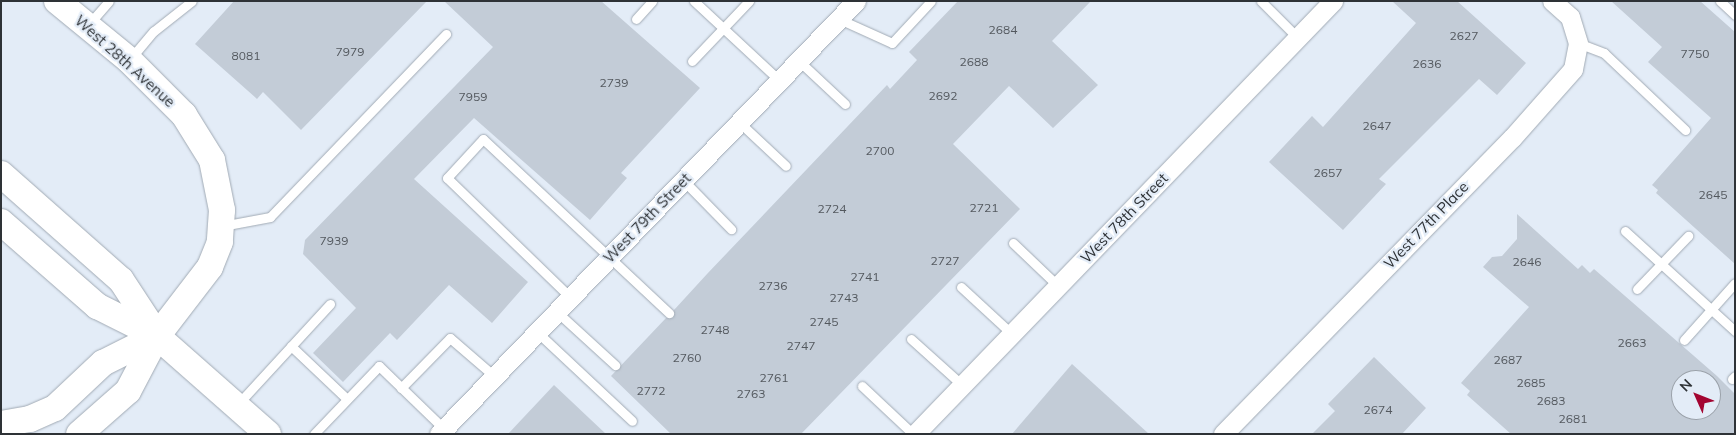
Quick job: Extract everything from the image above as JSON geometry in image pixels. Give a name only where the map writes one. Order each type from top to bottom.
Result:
[{"type":"street","name":"West 28th Avenue","points":[[57,1],[129,60],[184,115],[209,151],[218,181],[222,226],[210,267],[157,336],[128,391],[79,434]]},
{"type":"street","name":"West 79th Street","points":[[441,431],[856,1]]},
{"type":"street","name":"West 78th Street","points":[[914,434],[1333,1]]},
{"type":"street","name":"West 77th Place","points":[[1223,434],[1512,138],[1573,69],[1578,43],[1570,18],[1552,1]]},
{"type":"street","points":[[1,174],[121,280],[157,336]]},
{"type":"street","points":[[1,222],[97,306],[157,336],[268,434]]},
{"type":"street","points":[[1,424],[30,419],[55,408],[103,363],[157,336]]},
{"type":"lane","points":[[87,26],[109,1]]},
{"type":"lane","points":[[129,60],[154,31],[192,1]]},
{"type":"lane","points":[[636,19],[652,1]]},
{"type":"lane","points":[[694,1],[779,80]]},
{"type":"lane","points":[[692,61],[749,1]]},
{"type":"lane","points":[[838,19],[892,43],[931,1]]},
{"type":"lane","points":[[1261,1],[1298,38]]},
{"type":"lane","points":[[1720,1],[1735,15]]},
{"type":"lane","points":[[222,226],[270,217],[446,34]]},
{"type":"lane","points":[[1578,43],[1604,53],[1685,130]]},
{"type":"lane","points":[[799,61],[845,104]]},
{"type":"lane","points":[[739,122],[786,166]]},
{"type":"lane","points":[[570,297],[447,178],[483,139],[669,314]]},
{"type":"lane","points":[[683,180],[731,229]]},
{"type":"lane","points":[[1625,231],[1735,331]]},
{"type":"lane","points":[[1637,289],[1688,236]]},
{"type":"lane","points":[[1013,243],[1058,286]]},
{"type":"lane","points":[[1684,340],[1735,283]]},
{"type":"lane","points":[[961,287],[1012,334]]},
{"type":"lane","points":[[237,406],[330,304]]},
{"type":"lane","points":[[557,312],[615,366]]},
{"type":"lane","points":[[537,332],[632,421]]},
{"type":"lane","points":[[402,388],[450,338],[494,376]]},
{"type":"lane","points":[[911,339],[962,385]]},
{"type":"lane","points":[[291,346],[347,399]]},
{"type":"lane","points":[[314,434],[379,366],[441,431]]},
{"type":"lane","points":[[862,386],[914,434]]},
{"type":"building","points":[[234,1],[427,1],[301,130],[263,92],[257,99],[195,44]]},
{"type":"building","points":[[444,1],[601,1],[700,88],[621,173],[627,178],[590,220],[474,118],[414,179],[528,282],[492,323],[449,285],[397,340],[390,333],[343,382],[313,353],[356,308],[303,254],[305,240],[493,47]]},
{"type":"building","points":[[958,1],[1091,1],[1052,41],[1098,85],[1053,128],[1009,86],[953,144],[1020,209],[801,434],[671,434],[611,376],[666,318],[673,318],[674,310],[707,274],[887,85],[890,89],[917,60],[909,52]]},
{"type":"building","points":[[1392,1],[1457,1],[1526,63],[1497,95],[1479,79],[1379,179],[1386,184],[1343,230],[1269,162],[1312,116],[1323,127],[1416,23]]},
{"type":"building","points":[[1611,1],[1700,1],[1735,32],[1735,264],[1656,193],[1658,190],[1652,185],[1711,118],[1648,62],[1662,47]]},
{"type":"building","points":[[1517,214],[1578,269],[1582,265],[1590,273],[1594,269],[1710,370],[1671,370],[1671,420],[1721,420],[1721,380],[1735,394],[1735,434],[1511,434],[1467,395],[1470,391],[1461,383],[1529,307],[1483,267],[1492,257],[1502,256],[1517,239]]},
{"type":"building","points":[[1374,357],[1426,408],[1402,434],[1312,434],[1335,411],[1328,404]]},
{"type":"building","points":[[1072,364],[1149,434],[1012,434]]},
{"type":"building","points":[[554,385],[606,434],[508,434]]}]
